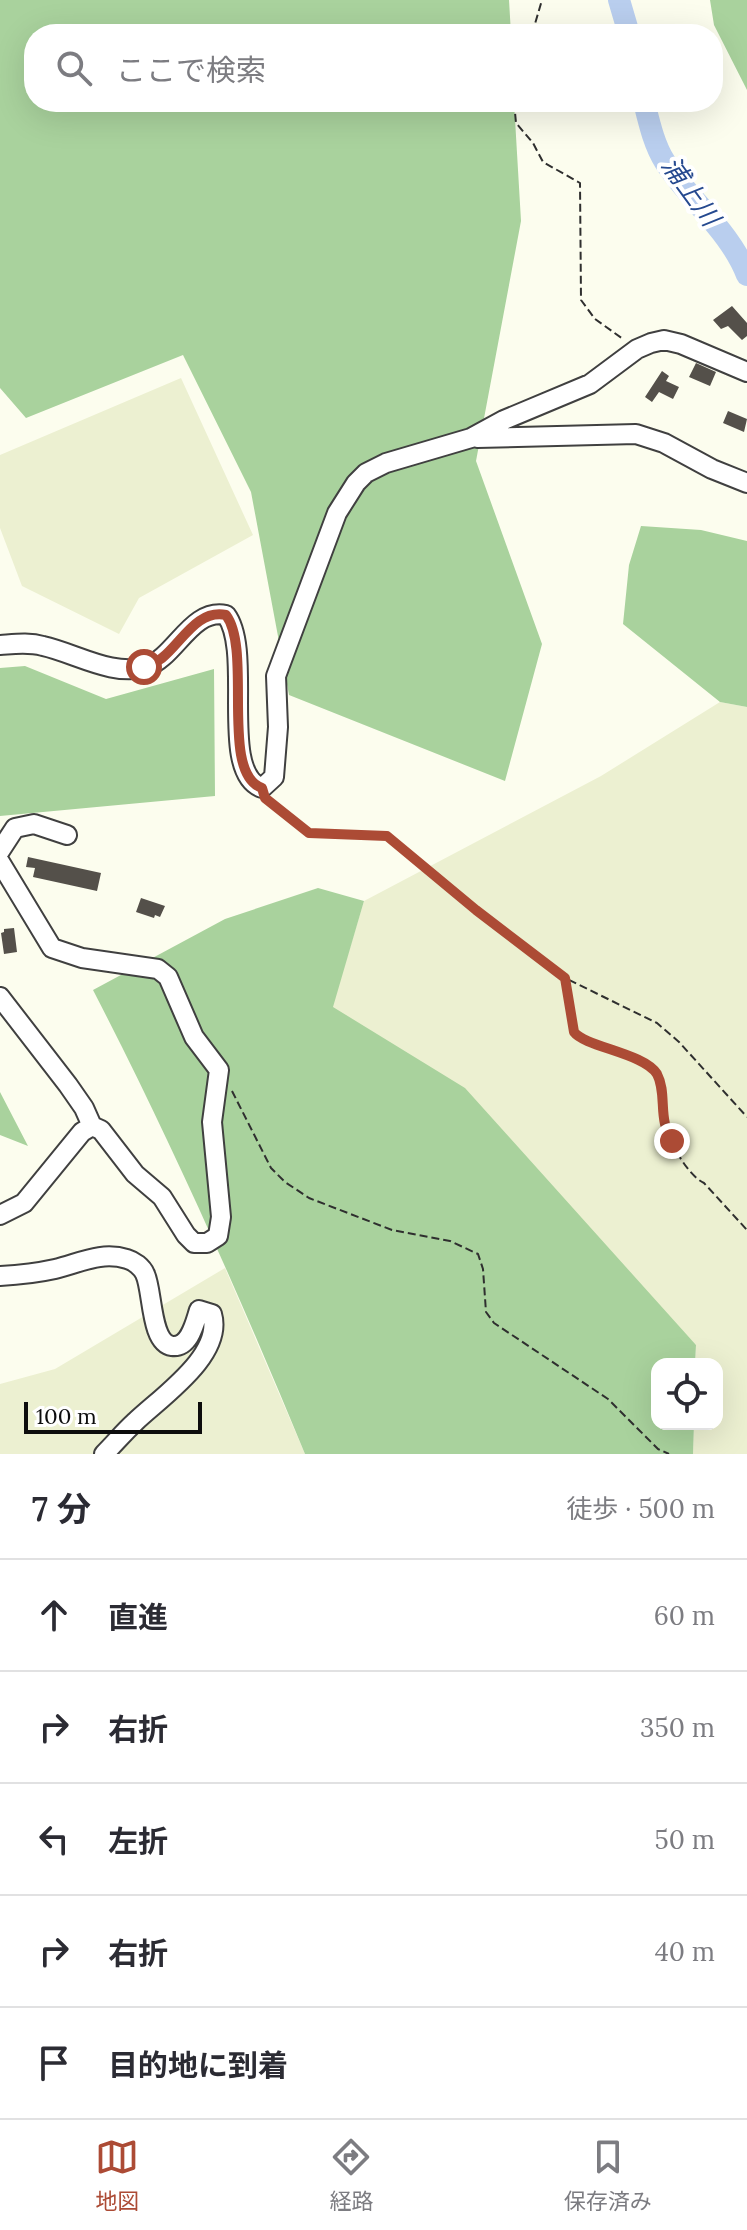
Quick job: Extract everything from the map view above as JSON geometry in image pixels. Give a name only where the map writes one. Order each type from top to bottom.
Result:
[{"type":"street","points":[[0,645],[30,643],[117,669],[144,667],[162,658],[203,618],[215,613],[226,615],[233,625],[239,655],[237,725],[242,755],[246,774],[255,786],[262,788],[274,777],[278,727],[276,676],[337,513],[366,473],[386,463],[471,438],[504,420],[590,384],[637,349],[664,340],[747,372]]},
{"type":"street","points":[[471,438],[636,434],[664,443],[712,469],[747,483]]},
{"type":"street","points":[[0,851],[15,828],[34,824],[67,835]]},
{"type":"street","points":[[0,862],[52,948],[82,958],[158,969],[168,977],[194,1037],[219,1070],[212,1122],[221,1217],[218,1236],[207,1243],[194,1243],[186,1235],[162,1197],[135,1174],[101,1130],[92,1126],[68,1085],[0,997]]},
{"type":"street","points":[[0,1215],[24,1203],[82,1132],[92,1126]]},
{"type":"street","points":[[0,1276],[55,1269],[106,1254],[129,1260],[146,1274],[158,1333],[163,1342],[171,1346],[180,1344],[189,1338],[199,1310],[212,1314],[215,1324],[213,1335],[203,1355],[182,1380],[104,1454]]},
{"type":"path","points":[[535,24],[542,0]]},
{"type":"path","points":[[515,112],[516,123],[533,143],[543,162],[580,183],[581,300],[595,319],[637,349]]},
{"type":"path","points":[[262,788],[265,798],[309,833],[387,836],[565,978],[657,1023],[679,1042],[747,1117]]},
{"type":"path","points":[[565,978],[574,1032],[579,1038],[609,1047],[652,1069],[659,1078],[664,1122],[672,1141],[697,1179],[747,1230]]},
{"type":"path","points":[[219,1070],[271,1168],[285,1182],[309,1198],[392,1230],[450,1241],[478,1254],[483,1269],[486,1312],[494,1323],[608,1399],[658,1449],[669,1454]]},
{"type":"green space","points":[[0,0],[509,0],[510,24],[24,24],[24,112],[515,112],[521,221],[476,461],[542,644],[505,781],[289,695],[251,492],[183,355],[26,418],[0,388]]},
{"type":"green space","points":[[710,0],[747,0],[747,90],[723,43],[723,24],[714,24]]},
{"type":"green space","points":[[181,378],[253,535],[139,598],[119,634],[22,586],[0,528],[0,455]]},
{"type":"green space","points":[[641,526],[701,530],[747,541],[747,707],[720,702],[623,624],[629,565]]},
{"type":"green space","points":[[25,666],[106,699],[214,669],[215,796],[0,816],[0,668]]},
{"type":"green space","points":[[720,702],[747,707],[747,1454],[693,1454],[694,1430],[723,1430],[723,1358],[695,1358],[696,1345],[332,1007],[364,901],[601,776]]},
{"type":"green space","points":[[318,888],[364,901],[333,1007],[465,1088],[696,1345],[695,1358],[651,1358],[651,1430],[694,1430],[693,1454],[305,1454],[204,1219],[93,990],[225,919]]},
{"type":"green space","points":[[0,1092],[28,1146],[0,1135]]},
{"type":"green space","points":[[225,1268],[305,1454],[0,1454],[0,1384],[55,1369]]},
{"type":"building","points":[[732,306],[747,323],[747,336],[742,340],[728,326],[721,329],[713,320]]},
{"type":"building","points":[[696,363],[716,372],[710,386],[689,377]]},
{"type":"building","points":[[662,371],[669,376],[666,381],[679,387],[673,399],[659,392],[652,402],[645,397]]},
{"type":"building","points":[[728,411],[747,419],[744,432],[723,423]]},
{"type":"building","points":[[28,857],[101,873],[97,891],[33,877],[35,868],[26,867]]},
{"type":"building","points":[[141,898],[165,906],[160,917],[136,912]]},
{"type":"building","points":[[14,928],[17,952],[4,954],[1,933],[4,929]]},
{"type":"waterway","name":"浦上川","points":[[619,0],[626,24]]},
{"type":"waterway","name":"浦上川","points":[[647,112],[665,162],[731,244],[747,275]]},
{"type":"route","points":[[144,667],[162,658],[203,618],[215,613],[226,615],[233,625],[239,655],[237,725],[246,774],[255,786],[262,788],[265,798],[309,833],[387,836],[565,978],[574,1032],[579,1038],[609,1047],[652,1069],[659,1078],[664,1122],[672,1141]]}]
